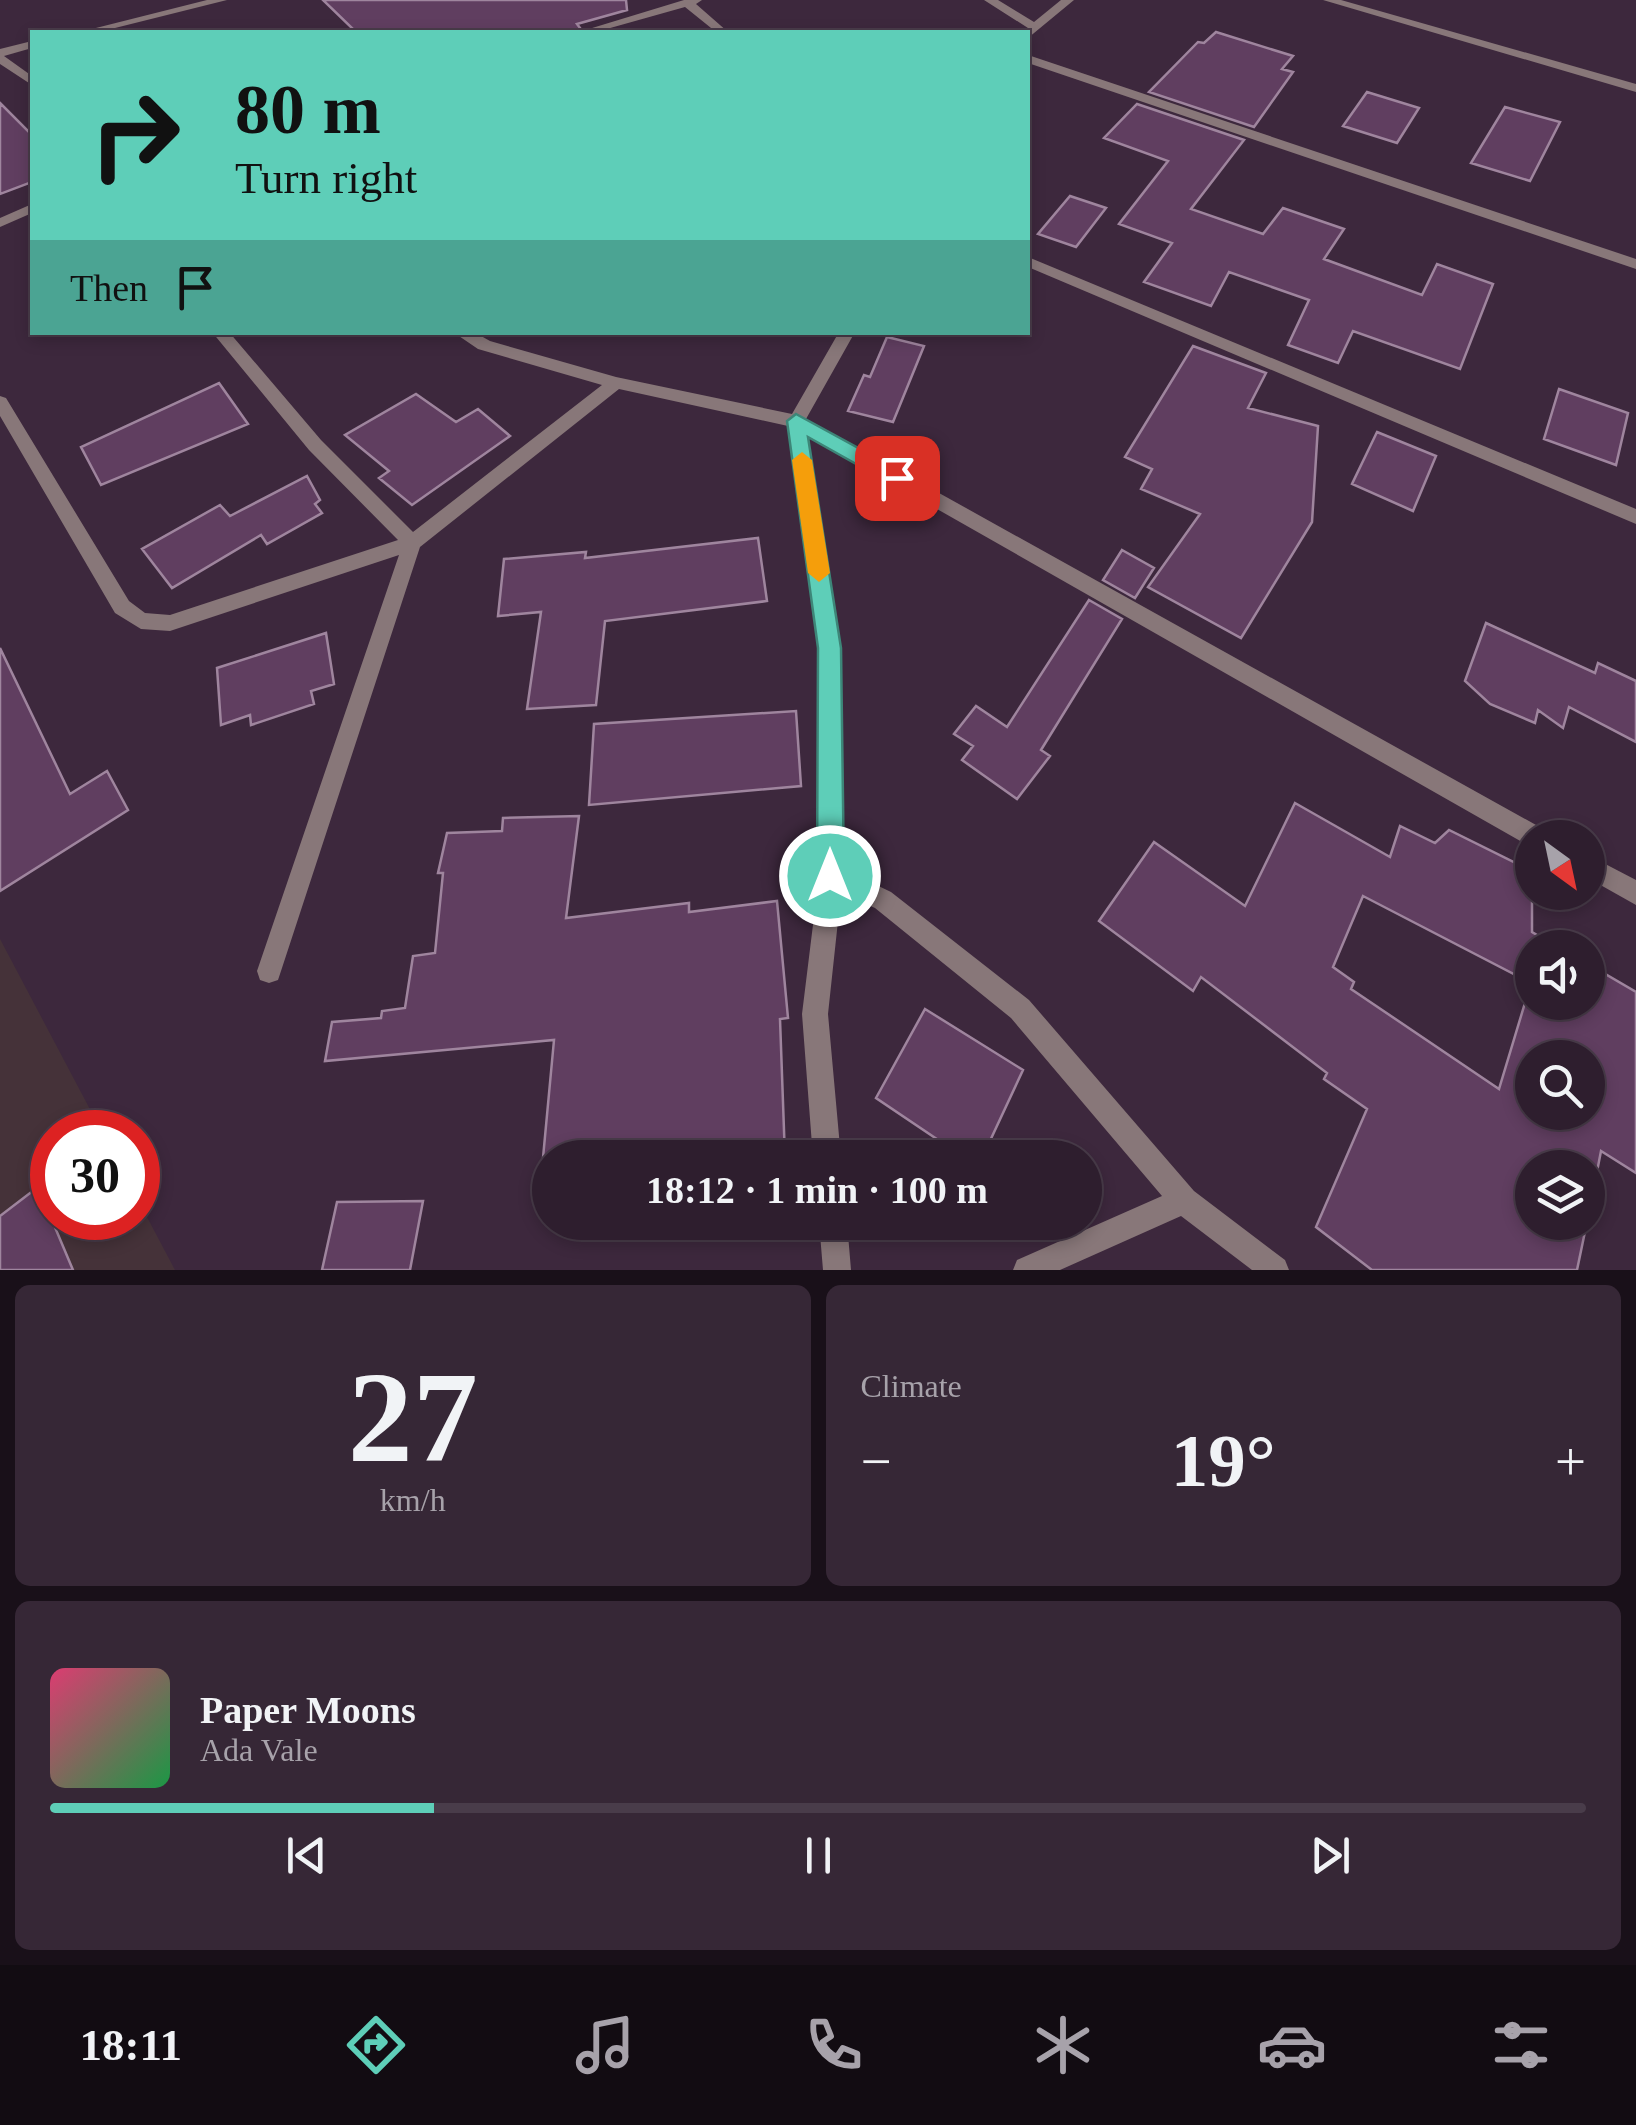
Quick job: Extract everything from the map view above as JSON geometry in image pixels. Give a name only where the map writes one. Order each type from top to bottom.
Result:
[{"type":"street","points":[[94,30],[221,0]]},
{"type":"street","points":[[990,0],[1031,30],[1068,0]]},
{"type":"street","points":[[1328,0],[1636,88]]},
{"type":"street","points":[[592,30],[692,1],[720,30]]},
{"type":"street","points":[[0,56],[30,47]]},
{"type":"street","points":[[0,56],[30,79]]},
{"type":"street","points":[[1030,60],[1636,264]]},
{"type":"street","points":[[0,223],[30,209]]},
{"type":"street","points":[[1030,263],[1636,517]]},
{"type":"street","points":[[222,335],[314,445],[412,543]]},
{"type":"street","points":[[466,335],[484,346],[616,383],[796,421],[1515,826]]},
{"type":"street","points":[[826,1140],[815,1014],[830,876],[830,648],[796,421],[845,335]]},
{"type":"street","points":[[0,402],[122,606],[141,621],[170,623],[412,543],[616,383]]},
{"type":"street","points":[[270,971],[412,543]]},
{"type":"street","points":[[830,876],[883,900],[1020,1010],[1184,1201],[1276,1270]]},
{"type":"street","points":[[1605,876],[1636,893]]},
{"type":"street","points":[[1026,1270],[1184,1201]]},
{"type":"street","points":[[834,1240],[836,1270]]},
{"type":"shaded area","points":[[0,939],[90,1110],[30,1110],[30,1240],[159,1240],[175,1270],[0,1270]]},
{"type":"building","points":[[323,0],[626,0],[627,10],[577,24],[578,30],[354,30]]},
{"type":"building","points":[[1216,32],[1293,56],[1282,69],[1293,72],[1254,127],[1149,92],[1198,42],[1204,43]]},
{"type":"building","points":[[1367,92],[1419,108],[1397,143],[1343,126]]},
{"type":"building","points":[[0,103],[30,133],[30,183],[0,194]]},
{"type":"building","points":[[1137,104],[1244,140],[1191,209],[1263,234],[1283,208],[1344,229],[1324,259],[1422,295],[1437,264],[1493,284],[1460,369],[1353,331],[1338,363],[1288,345],[1309,300],[1229,272],[1211,306],[1144,282],[1172,243],[1119,224],[1168,161],[1104,138]]},
{"type":"building","points":[[1505,107],[1560,122],[1530,181],[1471,163]]},
{"type":"building","points":[[1070,196],[1106,208],[1076,247],[1038,234]]},
{"type":"building","points":[[887,337],[924,346],[893,422],[848,411],[864,375],[870,377]]},
{"type":"building","points":[[1193,346],[1266,373],[1248,408],[1318,426],[1312,522],[1241,638],[1148,587],[1200,514],[1141,489],[1152,469],[1125,457]]},
{"type":"building","points":[[219,383],[248,424],[101,485],[81,447]]},
{"type":"building","points":[[1559,389],[1628,413],[1616,465],[1544,439]]},
{"type":"building","points":[[416,394],[456,422],[478,409],[510,436],[412,505],[379,478],[389,471],[345,435]]},
{"type":"building","points":[[1377,432],[1436,456],[1413,511],[1352,484]]},
{"type":"building","points":[[307,476],[320,500],[315,504],[322,513],[267,544],[261,535],[172,588],[142,549],[220,505],[230,516]]},
{"type":"building","points":[[758,538],[767,601],[605,621],[596,705],[527,709],[541,612],[498,616],[504,559],[586,552],[585,558]]},
{"type":"building","points":[[1122,550],[1154,568],[1135,598],[1103,580]]},
{"type":"building","points":[[1089,600],[1122,619],[1041,750],[1050,756],[1017,799],[962,760],[973,746],[954,734],[976,706],[1007,727]]},
{"type":"building","points":[[1486,623],[1595,673],[1598,663],[1636,681],[1636,742],[1569,707],[1563,728],[1538,710],[1535,723],[1490,704],[1465,681]]},
{"type":"building","points":[[326,633],[334,684],[311,691],[314,704],[251,725],[250,715],[221,725],[217,668]]},
{"type":"building","points":[[0,648],[70,794],[107,771],[128,810],[0,891]]},
{"type":"building","points":[[796,711],[801,786],[589,805],[594,724]]},
{"type":"building","points":[[1295,803],[1390,857],[1400,826],[1435,843],[1449,830],[1515,863],[1515,910],[1532,910],[1532,930],[1515,930],[1515,975],[1363,896],[1333,967],[1354,982],[1351,989],[1499,1089],[1520,1020],[1605,1020],[1605,974],[1636,992],[1636,1173],[1605,1150],[1515,1150],[1515,1240],[1583,1240],[1577,1270],[1372,1270],[1316,1227],[1367,1109],[1324,1079],[1327,1073],[1201,977],[1193,991],[1099,921],[1154,842],[1245,906]]},
{"type":"building","points":[[579,816],[566,918],[689,903],[689,912],[777,901],[788,1018],[780,1019],[784,1140],[545,1140],[554,1040],[325,1061],[332,1022],[381,1018],[382,1011],[405,1008],[413,956],[435,953],[443,873],[438,873],[447,833],[502,831],[503,818]]},
{"type":"building","points":[[925,1009],[1023,1070],[990,1140],[938,1140],[876,1098]]},
{"type":"building","points":[[30,1193],[30,1240],[60,1240],[73,1270],[0,1270],[0,1216]]},
{"type":"building","points":[[423,1201],[410,1270],[322,1270],[337,1202]]},
{"type":"slow traffic","points":[[802,460],[819,573]]},
{"type":"route","points":[[830,876],[830,648],[796,421],[897,478]]}]
